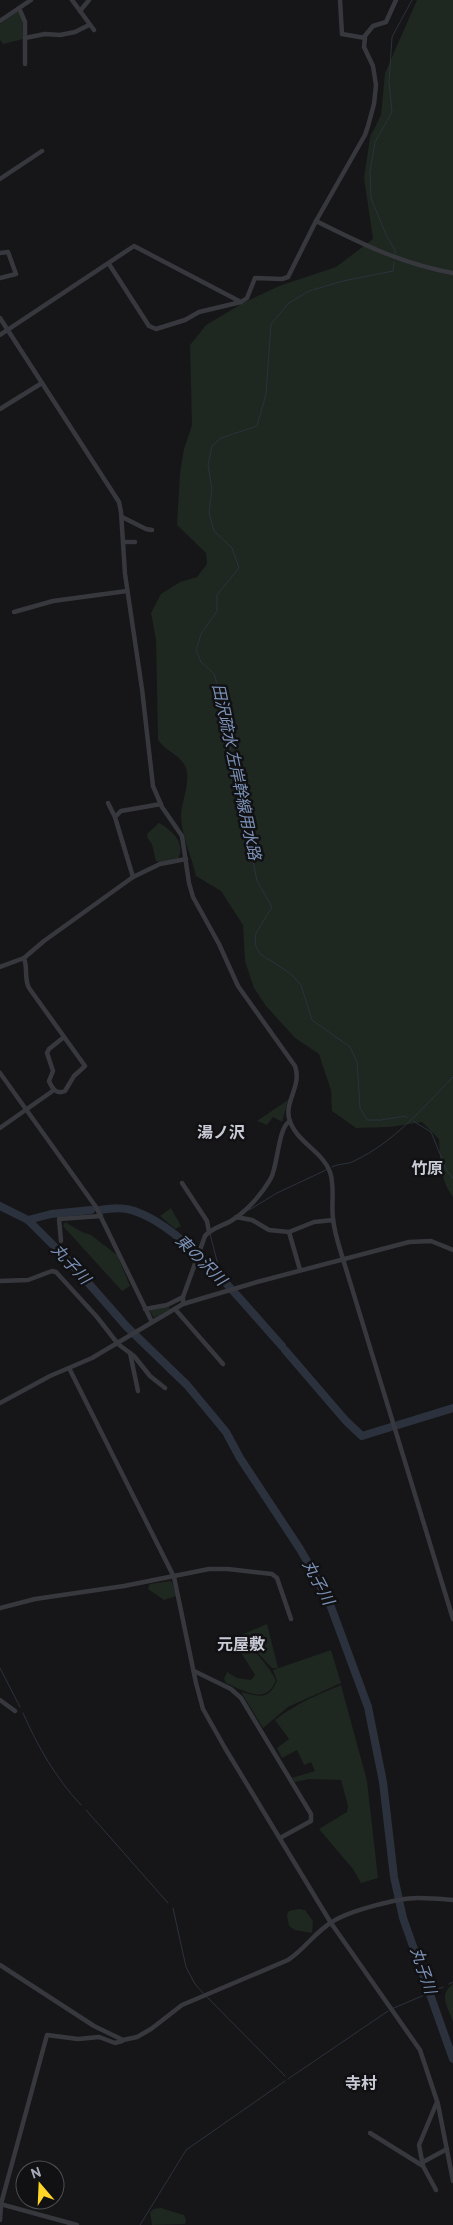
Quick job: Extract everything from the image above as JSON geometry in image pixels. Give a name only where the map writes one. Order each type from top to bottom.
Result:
[{"type":"street","points":[[0,21],[31,0]]},
{"type":"street","points":[[72,0],[94,30]]},
{"type":"street","points":[[80,11],[89,0]]},
{"type":"street","points":[[340,0],[342,34],[364,37]]},
{"type":"street","points":[[109,264],[152,329],[185,320],[199,312],[241,302],[247,298],[255,278],[282,279],[288,277],[316,221],[365,135],[374,104],[375,73],[364,47],[364,37],[372,26],[386,22],[396,0]]},
{"type":"street","points":[[19,8],[24,17],[26,38],[25,64]]},
{"type":"street","points":[[26,38],[45,34],[60,35],[75,32],[89,24]]},
{"type":"street","points":[[0,179],[42,151]]},
{"type":"street","points":[[316,221],[386,255],[424,268],[453,274]]},
{"type":"street","points":[[0,335],[134,246],[241,302]]},
{"type":"street","points":[[0,253],[8,252],[16,274],[0,278]]},
{"type":"street","points":[[0,318],[116,497],[122,517],[127,591],[142,689],[153,786],[161,804],[182,836],[193,897],[219,944],[238,986],[295,1066],[298,1079],[290,1108],[290,1121],[296,1134],[327,1165],[332,1182],[333,1220],[343,1259],[453,1619]]},
{"type":"street","points":[[0,409],[42,382]]},
{"type":"street","points":[[122,517],[152,530]]},
{"type":"street","points":[[123,542],[135,542]]},
{"type":"street","points":[[14,612],[53,601],[127,591]]},
{"type":"street","points":[[108,803],[133,877]]},
{"type":"street","points":[[114,817],[121,811],[161,804]]},
{"type":"street","points":[[0,965],[24,958],[44,941],[133,877],[160,864],[186,859]]},
{"type":"street","points":[[24,958],[27,965],[26,983],[86,1066],[74,1076],[64,1091],[59,1092],[54,1090],[49,1081],[53,1069],[47,1053],[49,1049],[64,1037]]},
{"type":"street","points":[[0,1073],[101,1216],[145,1308],[150,1323]]},
{"type":"street","points":[[0,1128],[54,1090]]},
{"type":"street","points":[[183,1304],[183,1297],[205,1236],[236,1217],[261,1194],[276,1166],[284,1126],[290,1121]]},
{"type":"street","points":[[182,1182],[207,1221],[209,1232]]},
{"type":"street","points":[[61,1241],[59,1219],[101,1216]]},
{"type":"street","points":[[236,1217],[252,1220],[269,1230],[288,1232],[314,1222],[333,1220]]},
{"type":"street","points":[[288,1232],[300,1270]]},
{"type":"street","points":[[0,1402],[118,1344],[183,1304],[300,1270],[421,1241],[431,1241],[453,1250]]},
{"type":"street","points":[[0,1281],[28,1280],[56,1272],[97,1317],[118,1344],[138,1360],[150,1376],[165,1388]]},
{"type":"street","points":[[145,1308],[167,1305],[183,1297]]},
{"type":"street","points":[[176,1309],[223,1364]]},
{"type":"street","points":[[130,1353],[138,1391]]},
{"type":"street","points":[[69,1368],[174,1577],[198,1695],[207,1715],[330,1922],[420,2050],[437,2102],[453,2181]]},
{"type":"street","points":[[0,1608],[36,1599],[174,1577],[209,1569],[228,1569],[272,1574],[280,1582],[291,1618]]},
{"type":"street","points":[[194,1671],[231,1689],[241,1698],[311,1814],[310,1821],[280,1838]]},
{"type":"street","points":[[0,1700],[15,1711]]},
{"type":"street","points":[[0,2220],[0,2204],[47,2035],[78,2039],[99,2038],[115,2043],[137,2037],[182,2005],[288,1960],[302,1950],[330,1922],[382,1905],[416,1898],[453,1900]]},
{"type":"street","points":[[0,1965],[94,2026],[123,2040]]},
{"type":"street","points":[[436,2190],[423,2164],[420,2141],[437,2102]]},
{"type":"street","points":[[370,2133],[423,2164]]},
{"type":"street","points":[[423,2164],[447,2149]]},
{"type":"street","points":[[0,2204],[77,2225]]},
{"type":"shaded area","points":[[417,0],[453,0],[453,1197],[445,1184],[443,1176],[439,1139],[422,1122],[390,1127],[356,1128],[332,1111],[331,1090],[319,1054],[295,1038],[266,1006],[254,988],[245,961],[243,925],[221,891],[196,876],[181,823],[181,810],[187,784],[187,772],[185,766],[176,755],[164,747],[158,740],[156,640],[151,613],[161,594],[180,582],[197,577],[207,564],[206,553],[177,525],[180,473],[184,449],[192,425],[190,345],[206,325],[243,303],[279,286],[336,267],[373,239],[364,178],[370,137],[381,115],[385,73]]},
{"type":"shaded area","points":[[18,11],[22,17],[23,39],[3,44],[0,40],[0,24]]},
{"type":"shaded area","points":[[159,823],[170,830],[180,845],[181,851],[175,863],[166,864],[156,861],[153,847],[147,838],[147,834]]},
{"type":"shaded area","points":[[288,1100],[282,1122],[273,1117],[267,1125],[257,1121]]},
{"type":"shaded area","points":[[171,1208],[181,1226],[175,1229],[160,1216]]},
{"type":"shaded area","points":[[65,1222],[91,1235],[117,1255],[130,1286],[122,1291],[63,1226]]},
{"type":"shaded area","points":[[169,1307],[170,1309],[154,1318],[149,1310]]},
{"type":"shaded area","points":[[170,1581],[176,1596],[164,1600],[148,1589],[150,1584]]},
{"type":"shaded area","points":[[267,1624],[278,1668],[272,1668],[241,1635]]},
{"type":"shaded area","points":[[236,1638],[246,1643],[252,1649],[274,1676],[276,1681],[265,1694],[254,1694],[226,1683],[224,1679],[227,1672],[237,1678],[251,1680],[255,1675],[233,1640]]},
{"type":"shaded area","points":[[331,1650],[341,1683],[288,1707],[263,1728],[241,1692],[258,1696],[266,1694],[270,1692],[277,1681],[273,1670]]},
{"type":"shaded area","points":[[341,1685],[367,1781],[378,1878],[361,1883],[353,1869],[319,1829],[347,1812],[348,1806],[341,1780],[309,1779],[295,1782],[292,1778],[315,1771],[311,1762],[304,1765],[297,1750],[282,1758],[277,1748],[289,1739],[275,1720],[298,1705]]},
{"type":"shaded area","points":[[305,1910],[313,1921],[312,1933],[295,1930],[289,1926],[287,1915],[289,1911]]},
{"type":"shaded area","points":[[453,1984],[453,2022],[445,1997],[448,1988]]},
{"type":"shaded area","points":[[161,2208],[184,2215],[185,2224],[152,2225],[150,2212]]},
{"type":"waterway","name":"田沢疏水 左岸幹線用水路","points":[[395,254],[395,250],[387,237],[371,198],[370,172],[375,142],[392,112],[389,82],[392,37],[412,0]]},
{"type":"waterway","name":"田沢疏水 左岸幹線用水路","points":[[394,262],[393,271],[343,281],[309,291],[289,303],[271,324],[266,394],[257,426],[221,438],[212,446],[208,465],[212,489],[209,513],[214,531],[232,548],[239,568],[217,595],[217,611],[201,634],[196,650],[201,662],[214,674],[257,881],[272,907],[256,933],[255,944],[260,954],[290,973],[301,985],[312,1020],[350,1047],[357,1062],[360,1108],[367,1120],[405,1116],[408,1118]]},
{"type":"waterway","points":[[332,1167],[351,1162],[382,1145],[407,1124],[453,1077]]},
{"type":"waterway","name":"田沢疏水 左岸幹線用水路","points":[[413,1121],[431,1132],[447,1171],[453,1178]]},
{"type":"waterway","points":[[249,1210],[277,1193],[326,1170]]},
{"type":"waterway","name":"丸子川","points":[[0,1206],[28,1220],[69,1261],[127,1327],[187,1385],[226,1432],[240,1458],[312,1570],[331,1607],[368,1707],[383,1782],[394,1877],[403,1918],[453,2059]]},
{"type":"waterway","name":"東の沢川","points":[[100,1210],[119,1208],[132,1210],[156,1221],[176,1235],[214,1271],[282,1346]]},
{"type":"waterway","name":"東の沢川","points":[[28,1220],[51,1214],[91,1210]]},
{"type":"waterway","points":[[210,1234],[222,1280]]},
{"type":"waterway","name":"東の沢川","points":[[285,1350],[346,1421],[362,1436],[391,1427]]},
{"type":"waterway","name":"東の沢川","points":[[398,1425],[453,1408]]},
{"type":"waterway","points":[[0,1668],[20,1707]]},
{"type":"waterway","points":[[23,1713],[48,1761],[63,1784],[81,1805]]},
{"type":"waterway","points":[[86,1810],[168,1903]]},
{"type":"waterway","points":[[173,1908],[186,1967],[195,1984],[203,1993]]},
{"type":"waterway","name":"田沢疏水 左岸幹線用水路","points":[[449,1984],[453,1982]]},
{"type":"waterway","name":"田沢疏水 左岸幹線用水路","points":[[394,2008],[443,1987]]},
{"type":"waterway","points":[[207,1997],[285,2076]]},
{"type":"waterway","name":"田沢疏水 左岸幹線用水路","points":[[288,2079],[388,2011]]},
{"type":"waterway","name":"田沢疏水 左岸幹線用水路","points":[[140,2225],[186,2150],[285,2081]]},
{"type":"district","name":"湯ノ沢","points":[[221,1134]]},
{"type":"district","name":"竹原","points":[[427,1170]]},
{"type":"district","name":"元屋敷","points":[[241,1646]]},
{"type":"district","name":"寺村","points":[[361,2085]]}]
